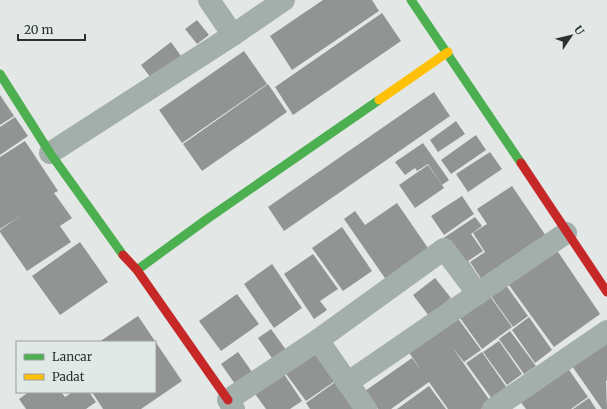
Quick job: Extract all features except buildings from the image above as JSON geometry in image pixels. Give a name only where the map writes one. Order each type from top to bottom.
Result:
[{"type":"street","points":[[209,0],[233,35]]},
{"type":"street","points":[[50,153],[233,35],[284,0]]},
{"type":"street","points":[[411,0],[448,52],[566,233],[607,292]]},
{"type":"street","points":[[137,270],[207,219],[448,52]]},
{"type":"street","points":[[0,74],[50,153],[120,252],[137,270],[231,404],[444,248],[478,294]]},
{"type":"street","points":[[348,383],[566,233]]},
{"type":"street","points":[[493,409],[607,331]]},
{"type":"street","points":[[318,340],[366,409]]},
{"type":"traffic: fast","points":[[411,0],[521,163]]},
{"type":"traffic: fast","points":[[0,74],[50,153],[123,255]]},
{"type":"traffic: fast","points":[[137,270],[207,219],[379,100]]},
{"type":"traffic: slow","points":[[379,100],[448,52]]},
{"type":"traffic: jam","points":[[521,163],[607,292]]},
{"type":"traffic: jam","points":[[123,255],[137,270],[228,400]]}]
